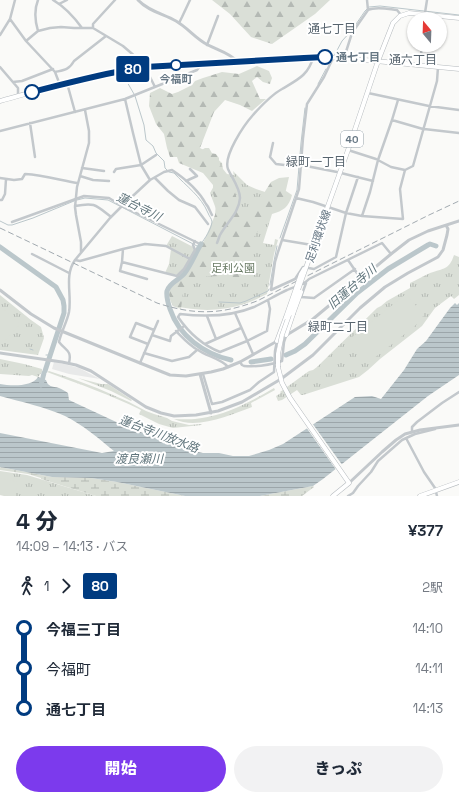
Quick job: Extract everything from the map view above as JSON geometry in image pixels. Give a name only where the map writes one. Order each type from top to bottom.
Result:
[{"type":"main road","points":[[402,15],[407,14]]},
{"type":"main road","name":"足利環状線","points":[[349,483],[290,398],[282,381],[278,367],[278,354],[280,343],[368,94],[378,61],[395,20],[402,15]]},
{"type":"main road","points":[[447,18],[459,18]]},
{"type":"main road","points":[[0,101],[112,72],[145,67],[334,57],[459,69]]},
{"type":"main road","points":[[286,335],[308,272],[308,263]]},
{"type":"main road","points":[[277,341],[301,274],[308,263]]},
{"type":"main road","points":[[420,496],[459,482]]},
{"type":"main road","points":[[333,496],[349,483]]},
{"type":"street","points":[[0,35],[10,19],[15,0]]},
{"type":"street","points":[[38,0],[36,4],[35,18],[38,31]]},
{"type":"street","points":[[53,0],[75,18],[82,29]]},
{"type":"street","points":[[59,4],[67,0]]},
{"type":"street","points":[[94,28],[93,24],[115,0]]},
{"type":"street","points":[[138,0],[144,6],[179,23],[207,45],[233,57],[238,62]]},
{"type":"street","points":[[179,23],[190,0]]},
{"type":"street","points":[[367,0],[368,10]]},
{"type":"street","points":[[426,12],[427,0]]},
{"type":"street","points":[[344,58],[352,33],[370,8],[397,10],[402,15]]},
{"type":"street","points":[[207,45],[218,16]]},
{"type":"street","points":[[10,19],[26,41],[53,69],[60,85]]},
{"type":"street","points":[[26,41],[38,31],[50,28],[94,28],[122,46],[137,58],[145,67],[155,86]]},
{"type":"street","points":[[55,72],[71,66],[74,61],[106,36]]},
{"type":"street","points":[[420,66],[421,52]]},
{"type":"street","points":[[217,243],[219,235],[237,210],[240,197],[227,163],[236,140],[252,116],[270,98],[282,88],[298,80],[307,72],[313,57]]},
{"type":"street","points":[[334,57],[324,77],[307,104],[299,189],[275,262],[271,290],[295,279],[303,267],[314,269],[336,257],[346,214],[358,177]]},
{"type":"street","points":[[0,131],[125,99],[197,70],[202,64]]},
{"type":"street","points":[[0,67],[18,88],[18,96]]},
{"type":"street","points":[[348,150],[405,170],[412,166],[430,106],[438,67]]},
{"type":"street","points":[[13,82],[22,81],[53,69]]},
{"type":"street","points":[[67,83],[75,112]]},
{"type":"street","points":[[368,94],[459,110]]},
{"type":"street","points":[[125,99],[141,165],[150,180]]},
{"type":"street","points":[[362,216],[378,160],[398,100]]},
{"type":"street","points":[[81,252],[81,242],[76,215],[76,199],[77,183],[89,143],[89,131],[85,110]]},
{"type":"street","points":[[392,120],[423,129],[459,133]]},
{"type":"street","points":[[30,123],[35,157]]},
{"type":"street","points":[[273,143],[270,157],[276,164],[300,166],[340,173],[373,181]]},
{"type":"street","points":[[114,172],[116,169],[141,165],[156,155]]},
{"type":"street","points":[[82,168],[104,171]]},
{"type":"street","points":[[186,181],[197,176],[190,169]]},
{"type":"street","points":[[69,363],[70,353],[59,342],[69,314],[69,273],[72,265],[81,252],[111,217],[150,180],[164,172],[172,170],[198,192],[212,215]]},
{"type":"street","points":[[296,198],[313,202],[346,214],[403,219],[400,190],[405,170]]},
{"type":"street","points":[[0,178],[14,180],[22,179],[25,174],[77,183]]},
{"type":"street","points":[[80,176],[93,180],[109,181]]},
{"type":"street","points":[[155,178],[179,200],[195,207],[208,224]]},
{"type":"street","points":[[0,200],[2,200],[4,194],[6,179]]},
{"type":"street","points":[[12,222],[84,196],[109,198],[122,206],[198,243]]},
{"type":"street","points":[[76,206],[94,204],[111,217]]},
{"type":"street","points":[[0,290],[31,314],[54,328],[170,375],[186,376],[202,374],[228,368],[277,341],[313,319],[391,254],[413,238],[459,220]]},
{"type":"street","points":[[0,353],[69,363],[91,371],[155,412],[174,416],[211,413],[225,409],[242,402],[282,381],[313,355],[360,308],[385,287],[438,257],[443,250],[447,234],[448,229],[446,225]]},
{"type":"street","points":[[282,240],[312,245]]},
{"type":"street","points":[[122,262],[178,276],[190,259],[194,250],[193,245],[195,241]]},
{"type":"street","points":[[268,300],[270,308],[267,331],[220,352],[204,344],[188,331],[178,317],[180,314],[207,316],[235,313],[253,307],[288,289],[297,287],[309,279],[382,243],[391,254]]},
{"type":"street","points":[[75,260],[80,261],[145,244],[166,246],[190,259]]},
{"type":"street","points":[[123,249],[120,271],[147,279]]},
{"type":"street","points":[[32,254],[69,273]]},
{"type":"street","points":[[348,260],[361,279]]},
{"type":"street","points":[[306,282],[301,297],[314,298],[355,269]]},
{"type":"street","points":[[235,313],[253,354]]},
{"type":"street","points":[[207,316],[216,339]]},
{"type":"street","points":[[140,363],[158,321]]},
{"type":"street","points":[[148,344],[130,337],[136,323],[154,330]]},
{"type":"street","points":[[152,335],[170,341],[171,336],[183,326]]},
{"type":"street","points":[[204,344],[241,328]]},
{"type":"street","points":[[177,331],[183,339],[197,350],[223,363],[228,368]]},
{"type":"street","points":[[240,362],[242,365],[248,366],[274,364],[282,361],[286,335]]},
{"type":"street","points":[[202,374],[211,403],[213,404],[235,397],[250,390],[274,372],[275,348],[277,341]]},
{"type":"street","points":[[144,353],[172,361],[189,357],[197,350]]},
{"type":"street","points":[[202,374],[211,413]]},
{"type":"street","points":[[412,432],[412,427],[417,422],[435,407],[459,392]]},
{"type":"street","points":[[349,483],[396,440],[405,434],[443,426],[459,425]]},
{"type":"street","points":[[348,496],[353,493],[378,461],[406,438],[443,426]]},
{"type":"street","points":[[406,438],[424,472],[436,490],[437,496]]},
{"type":"shaded area","points":[[54,362],[79,368],[100,379],[69,374],[52,369]]},
{"type":"green space","points":[[212,0],[330,0],[315,14],[272,44],[251,37],[230,14]]},
{"type":"green space","points":[[257,66],[269,71],[272,78],[270,84],[263,82],[257,77],[252,81],[260,99],[266,99],[252,111],[225,100],[214,112],[200,148],[216,154],[219,158],[219,166],[234,188],[237,200],[236,211],[242,217],[248,212],[252,212],[271,182],[279,178],[289,177],[283,203],[268,216],[252,240],[251,246],[256,264],[240,280],[221,276],[193,277],[183,292],[181,309],[173,306],[169,295],[172,286],[189,271],[199,253],[215,215],[216,203],[213,193],[213,185],[203,173],[179,163],[177,157],[170,157],[164,134],[156,124],[149,106],[150,93],[160,88],[172,94],[203,78],[222,72],[239,74]]},
{"type":"green space","name":"足利公園","points":[[205,148],[209,148],[213,155],[222,163],[223,169],[227,174],[234,175],[233,171],[247,185],[268,193],[286,191],[292,195],[285,208],[272,214],[263,243],[274,245],[275,239],[278,240],[267,294],[235,307],[208,310],[173,306],[169,296],[170,288],[185,276],[165,273],[169,264],[171,249],[166,246],[172,236],[199,250],[210,231],[219,225],[216,209],[210,193],[215,184],[204,173],[181,162]]},
{"type":"green space","points":[[454,255],[459,257],[459,295],[454,299],[451,296],[435,308],[422,326],[359,377],[303,395],[301,395],[297,390],[278,401],[276,396],[281,393],[280,392],[317,367],[377,308],[410,288],[410,283],[448,266]]},
{"type":"green space","points":[[406,294],[424,315],[415,326],[369,362],[351,338]]},
{"type":"green space","points":[[0,295],[41,327],[44,338],[38,355],[0,350]]},
{"type":"green space","points":[[0,306],[20,324],[4,342],[0,343]]},
{"type":"green space","points":[[0,359],[42,369],[42,372],[38,377],[32,375],[0,374]]},
{"type":"green space","points":[[49,371],[97,388],[146,411],[172,421],[189,425],[202,424],[173,428],[159,424],[139,414],[141,410],[47,372]]},
{"type":"green space","points":[[78,378],[101,384],[108,384],[132,400],[131,401],[111,391]]},
{"type":"green space","points":[[274,388],[275,390],[251,403],[252,407],[224,417],[193,423],[174,419],[199,419],[212,416],[248,402]]},
{"type":"green space","points":[[0,467],[52,477],[91,478],[117,482],[185,496],[96,496],[28,474],[0,470]]},
{"type":"green space","points":[[0,471],[27,475],[96,496],[0,495]]},
{"type":"green space","points":[[0,478],[18,482],[15,496],[0,494]]},
{"type":"green space","points":[[314,487],[302,496],[260,496]]},
{"type":"water","name":"渡良瀬川","points":[[455,303],[457,305],[459,303],[459,375],[428,396],[313,486],[260,496],[185,496],[117,482],[91,478],[52,477],[0,467],[0,433],[102,453],[114,451],[84,428],[65,416],[41,407],[0,396],[0,384],[26,384],[31,383],[38,377],[46,380],[51,386],[60,388],[68,393],[69,400],[127,427],[189,450],[233,456],[249,456],[283,444],[355,397],[372,396],[381,399],[404,370],[417,349],[426,341]]},
{"type":"pier","points":[[312,423],[343,466],[337,471],[306,427]]},
{"type":"waterway","points":[[334,56],[342,41],[369,7],[380,6],[459,15]]},
{"type":"waterway","points":[[318,84],[326,69]]},
{"type":"waterway","name":"旧蓮台寺川","points":[[123,75],[134,94]]},
{"type":"waterway","name":"旧蓮台寺川","points":[[135,96],[144,125],[146,140],[153,146],[156,153],[164,161],[165,168],[167,170]]},
{"type":"waterway","points":[[280,238],[297,190],[305,108]]},
{"type":"waterway","name":"旧蓮台寺川","points":[[169,172],[174,173],[197,196],[212,220],[208,234],[201,244]]},
{"type":"waterway","name":"蓮台寺川","points":[[77,200],[85,198],[108,200],[199,247]]},
{"type":"waterway","name":"蓮台寺川","points":[[0,221],[8,225],[12,225],[74,201]]},
{"type":"waterway","name":"旧蓮台寺川","points":[[201,244],[184,274],[168,288],[168,302],[174,319],[186,335],[202,348],[231,360]]},
{"type":"waterway","name":"旧蓮台寺川","points":[[286,355],[305,344],[357,293],[388,269],[430,244],[436,246]]},
{"type":"waterway","points":[[270,285],[277,246]]},
{"type":"waterway","name":"蓮台寺川放水路","points":[[0,247],[56,287],[63,300],[64,313],[45,371]]},
{"type":"waterway","points":[[219,302],[240,303],[268,291],[269,289]]},
{"type":"waterway","name":"旧蓮台寺川","points":[[251,362],[271,359]]},
{"type":"waterway","name":"蓮台寺川放水路","points":[[41,385],[44,373]]},
{"type":"railway","points":[[0,228],[157,303],[183,310],[207,312],[231,309],[257,301],[459,201]]},
{"type":"bus line","name":"80","points":[[32,92],[121,70],[145,67],[325,57]]},
{"type":"place","name":"通七丁目","points":[[325,57]]},
{"type":"place","name":"今福町","points":[[176,65]]},
{"type":"district","name":"通七丁目","points":[[332,29]]},
{"type":"district","name":"通六丁目","points":[[413,60]]},
{"type":"district","name":"緑町一丁目","points":[[316,162]]},
{"type":"district","name":"緑町二丁目","points":[[338,327]]}]
